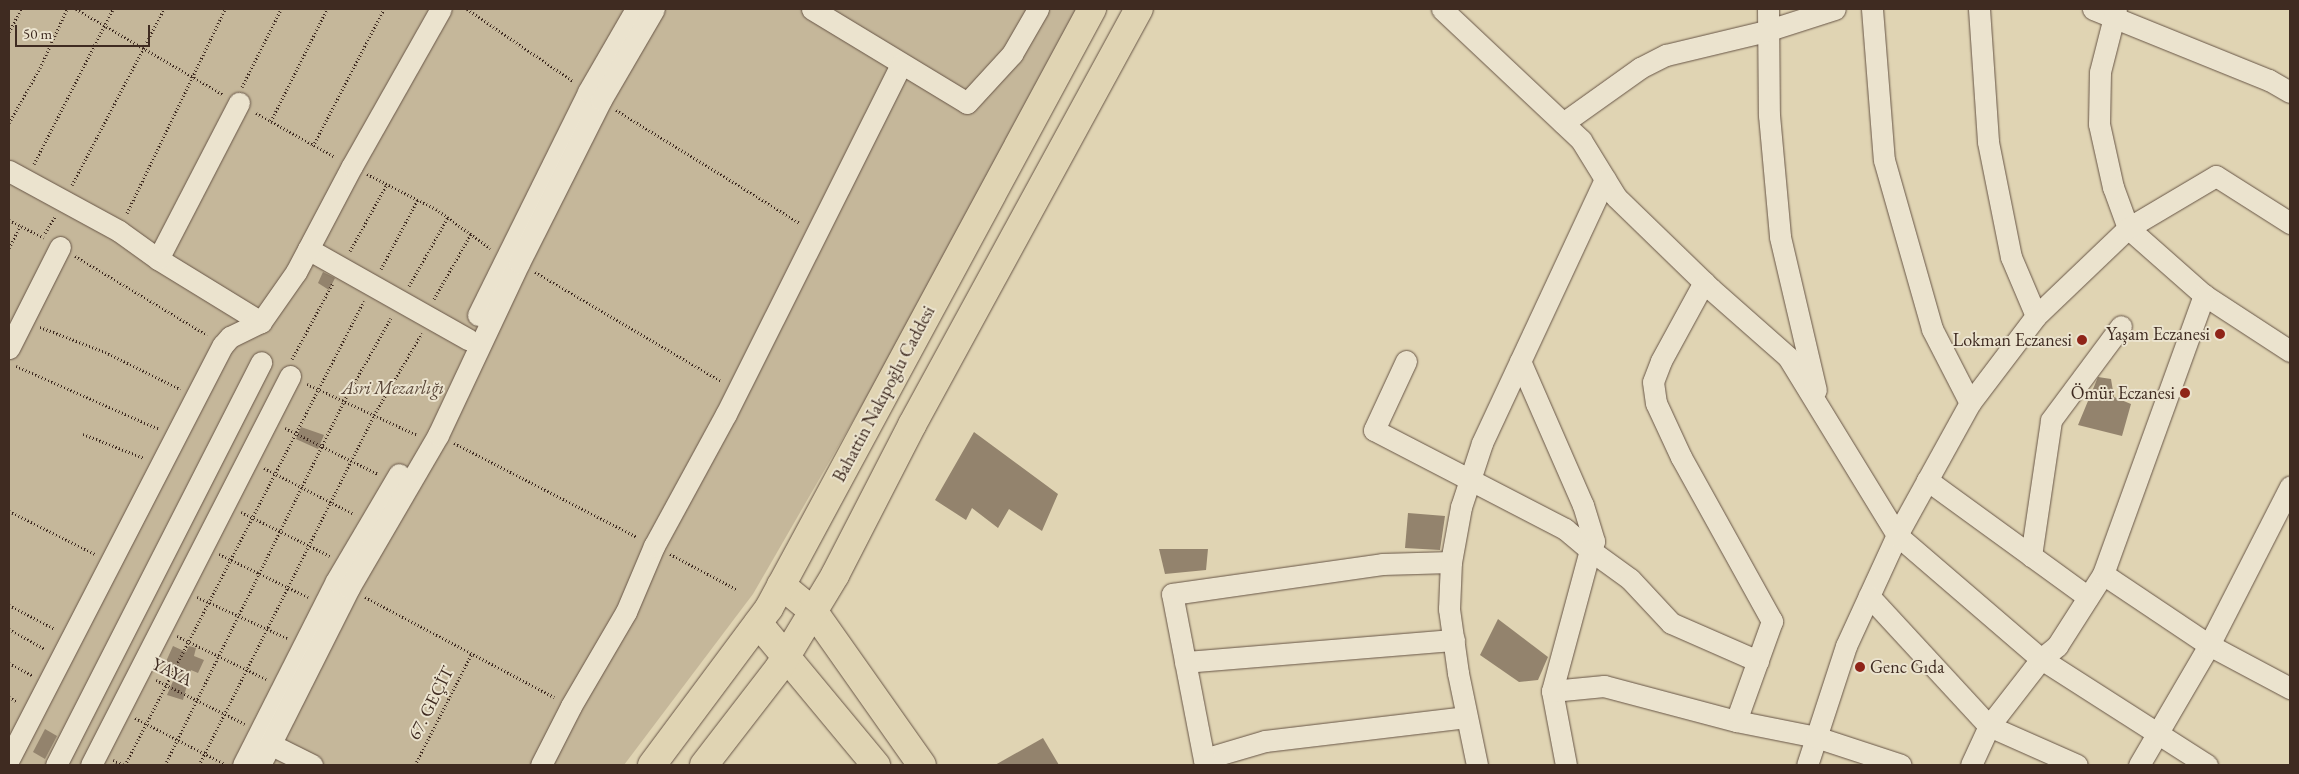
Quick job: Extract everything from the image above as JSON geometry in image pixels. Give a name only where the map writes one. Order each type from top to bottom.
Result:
[{"type":"main road","name":"Bahattin Nakıpoğlu Caddesi","points":[[652,765],[758,623],[781,585],[1092,9]]},
{"type":"main road","points":[[704,765],[786,657],[814,612],[1138,9]]},
{"type":"main road","points":[[781,585],[814,612],[922,765]]},
{"type":"main road","points":[[758,623],[876,765]]},
{"type":"street","points":[[9,758],[223,345],[230,337],[261,322],[308,249],[352,166],[441,9]]},
{"type":"street","points":[[243,765],[265,737],[349,588],[430,436],[511,261],[636,9]]},
{"type":"street","points":[[594,96],[654,9]]},
{"type":"street","points":[[812,9],[967,103],[1012,54],[1038,9]]},
{"type":"street","points":[[1442,9],[1580,140],[1616,198],[1704,282],[1788,357],[1897,535],[2041,659],[2207,765]]},
{"type":"street","points":[[1768,9],[1766,31],[1769,114],[1780,237],[1821,410]]},
{"type":"street","points":[[1563,123],[1640,68],[1666,55],[1766,31],[1835,9]]},
{"type":"street","points":[[1872,9],[1884,160],[1932,329],[1970,403]]},
{"type":"street","points":[[1979,9],[1988,142],[2011,257],[2036,316]]},
{"type":"street","points":[[2093,9],[2115,12],[2269,80],[2290,92]]},
{"type":"street","points":[[2115,12],[2100,72],[2099,124],[2113,187],[2128,228],[2204,295],[2290,351]]},
{"type":"street","points":[[541,765],[571,706],[626,612],[654,546],[737,390],[901,64]]},
{"type":"street","points":[[158,259],[237,102]]},
{"type":"street","points":[[17,176],[119,231],[158,259],[261,322]]},
{"type":"street","points":[[1807,765],[1846,646],[1897,535],[1970,403],[2036,316],[2128,228],[2216,176],[2290,224]]},
{"type":"street","points":[[1477,765],[1467,717],[1450,609],[1451,562],[1461,508],[1482,443],[1605,180]]},
{"type":"street","points":[[9,348],[23,320],[51,242]]},
{"type":"street","points":[[308,249],[468,339]]},
{"type":"street","points":[[260,765],[265,737],[282,687],[324,604],[394,482],[430,436],[468,339],[511,261]]},
{"type":"street","points":[[1704,282],[1660,361],[1653,382],[1656,403],[1681,457],[1744,573],[1769,611],[1772,621],[1736,721]]},
{"type":"street","points":[[1971,765],[1989,726],[2041,659],[2057,646],[2103,574],[2204,295]]},
{"type":"street","points":[[2031,556],[2051,420],[2121,326]]},
{"type":"street","points":[[1406,361],[1374,430],[1471,478],[1565,529],[1630,579],[1671,623],[1758,660]]},
{"type":"street","points":[[1520,361],[1583,505],[1594,541],[1552,691],[1572,764]]},
{"type":"street","points":[[56,765],[261,362]]},
{"type":"street","points":[[91,765],[290,376]]},
{"type":"street","points":[[1927,480],[2088,597]]},
{"type":"street","points":[[2138,765],[2209,645],[2290,487]]},
{"type":"street","points":[[1451,562],[1382,564],[1172,594],[1204,762],[1266,741],[1467,717]]},
{"type":"street","points":[[2103,574],[2209,645],[2290,688]]},
{"type":"street","points":[[1869,596],[1989,726],[2077,765]]},
{"type":"street","points":[[1185,662],[1454,640]]},
{"type":"street","points":[[1552,691],[1604,686],[1736,721],[1816,737],[1900,765]]},
{"type":"street","points":[[265,737],[312,765]]},
{"type":"path","points":[[9,32],[21,9]]},
{"type":"path","points":[[9,122],[40,68],[67,9]]},
{"type":"path","points":[[76,9],[312,146],[418,199],[448,217],[511,261],[737,390]]},
{"type":"path","points":[[17,176],[113,9]]},
{"type":"path","points":[[51,242],[64,202],[164,9]]},
{"type":"path","points":[[119,231],[226,9]]},
{"type":"path","points":[[237,102],[281,9]]},
{"type":"path","points":[[271,121],[328,9]]},
{"type":"path","points":[[312,146],[384,9]]},
{"type":"path","points":[[467,9],[594,96],[815,232]]},
{"type":"path","points":[[125,765],[317,388],[418,199]]},
{"type":"path","points":[[165,765],[344,401],[448,217]]},
{"type":"path","points":[[9,220],[51,242],[223,345]]},
{"type":"path","points":[[9,248],[20,226]]},
{"type":"path","points":[[199,765],[374,415],[471,234]]},
{"type":"path","points":[[23,320],[105,352],[196,398]]},
{"type":"path","points":[[9,363],[176,437]]},
{"type":"path","points":[[290,376],[374,415],[430,436],[654,546],[736,589]]},
{"type":"path","points":[[268,419],[394,482]]},
{"type":"path","points":[[83,434],[161,465]]},
{"type":"path","points":[[247,460],[371,522]]},
{"type":"path","points":[[224,504],[346,564]]},
{"type":"path","points":[[9,511],[23,519]]},
{"type":"path","points":[[203,546],[324,604]]},
{"type":"path","points":[[349,588],[571,706]]},
{"type":"path","points":[[9,604],[72,638]]},
{"type":"path","points":[[161,628],[282,687]]},
{"type":"path","points":[[9,629],[61,657]]},
{"type":"path","name":"67. GEÇİT","points":[[415,765],[472,653]]},
{"type":"path","points":[[9,663],[48,684]]},
{"type":"path","name":"YAYA","points":[[139,671],[265,737]]},
{"type":"path","points":[[119,710],[228,765]]},
{"type":"green space","name":"Asri Mezarlığı","points":[[9,9],[1084,9],[974,211],[753,594],[624,765],[9,765]]},
{"type":"building","points":[[323,272],[335,278],[329,290],[318,283]]},
{"type":"building","points":[[2098,377],[2111,379],[2114,397],[2131,404],[2122,436],[2078,425]]},
{"type":"building","points":[[301,427],[324,435],[318,449],[296,439]]},
{"type":"building","points":[[974,432],[1058,494],[1042,531],[1009,509],[998,528],[972,508],[966,520],[935,500]]},
{"type":"building","points":[[1408,513],[1445,516],[1440,550],[1405,548]]},
{"type":"building","points":[[1159,549],[1208,549],[1206,570],[1165,574]]},
{"type":"building","points":[[1498,619],[1548,657],[1538,680],[1519,682],[1480,655]]},
{"type":"building","points":[[173,646],[186,652],[189,646],[196,648],[194,656],[204,660],[198,673],[191,670],[183,700],[167,695],[177,672],[164,666]]},
{"type":"building","points":[[45,729],[57,736],[45,759],[33,752]]},
{"type":"building","points":[[1043,738],[1059,765],[995,765]]},
{"type":"place","name":"Yaşam Eczanesi","points":[[2220,334]]},
{"type":"place","name":"Lokman Eczanesi","points":[[2082,340]]},
{"type":"place","name":"Ömür Eczanesi","points":[[2185,393]]},
{"type":"place","name":"Genc Gıda","points":[[1860,667]]}]
